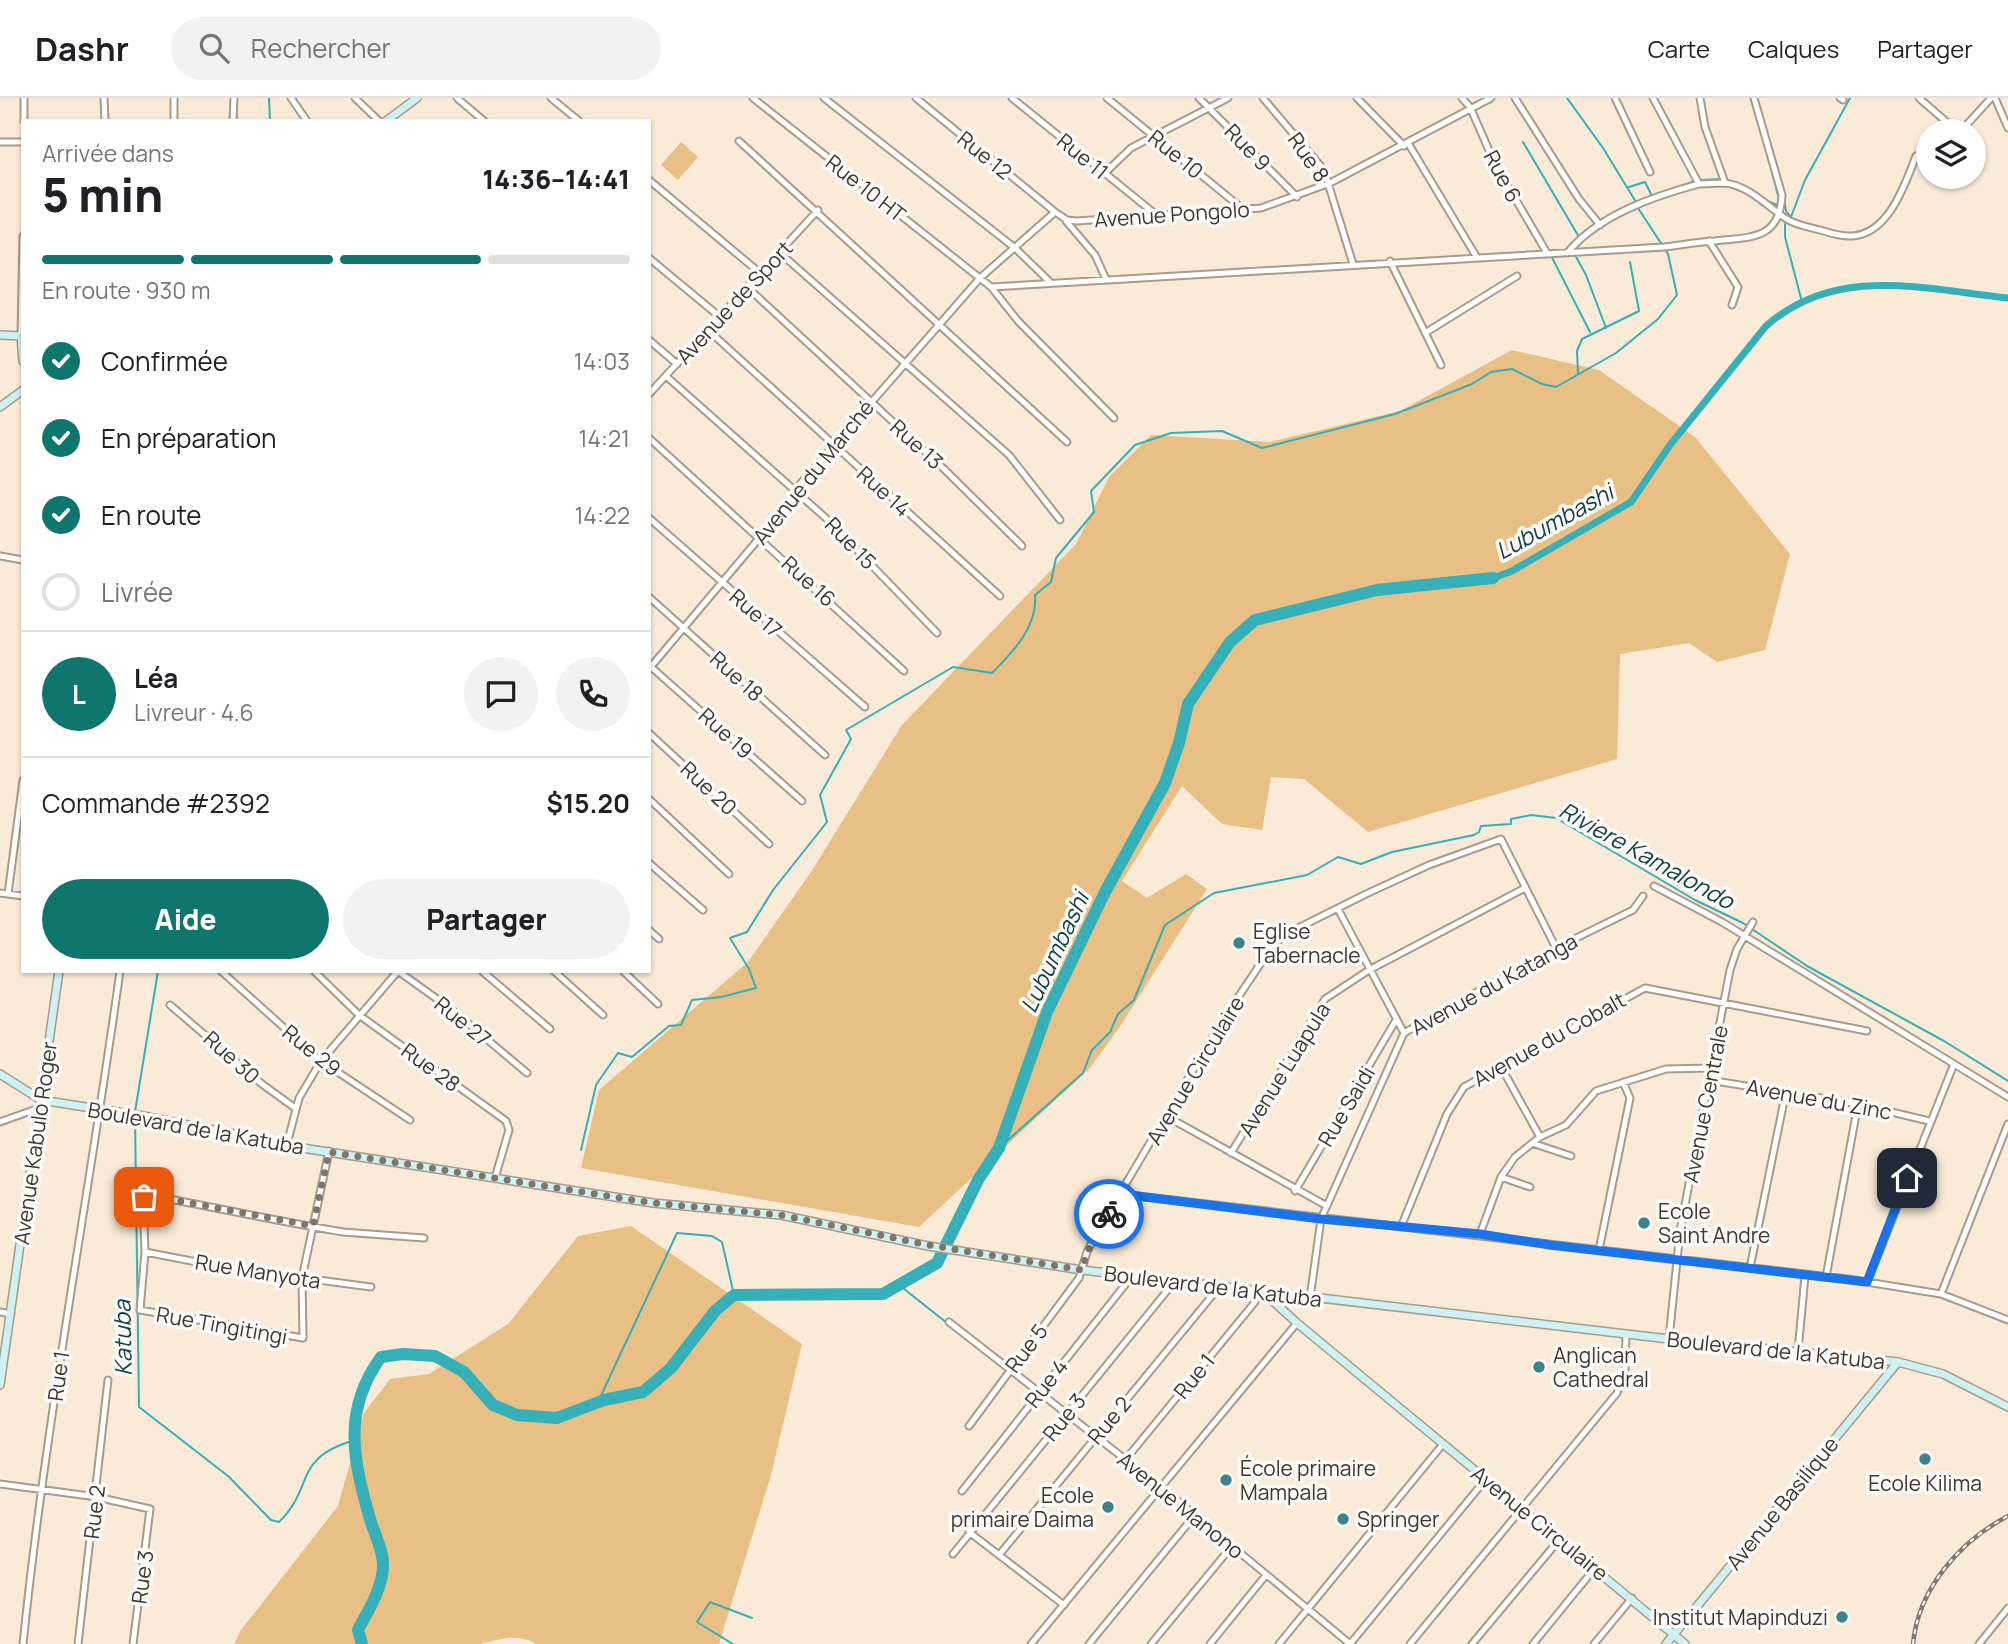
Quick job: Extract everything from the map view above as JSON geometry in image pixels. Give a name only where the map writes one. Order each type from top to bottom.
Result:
[{"type":"street","points":[[24,98],[24,119]]},
{"type":"street","points":[[104,98],[105,119]]},
{"type":"street","points":[[174,98],[174,119]]},
{"type":"street","points":[[233,119],[234,98]]},
{"type":"street","points":[[291,98],[306,119]]},
{"type":"street","points":[[355,98],[377,119]]},
{"type":"street","points":[[388,119],[417,98]]},
{"type":"street","points":[[457,98],[482,119]]},
{"type":"street","points":[[551,98],[577,119]]},
{"type":"street","name":"Rue 10 HT","points":[[753,98],[991,287],[1018,321],[1114,418]]},
{"type":"street","points":[[824,98],[1015,248],[1049,281]]},
{"type":"street","name":"Rue 12","points":[[916,98],[1055,212]]},
{"type":"street","name":"Rue 11","points":[[1012,98],[1154,213]]},
{"type":"street","name":"Rue 10","points":[[1107,98],[1244,210]]},
{"type":"street","name":"Rue 9","points":[[1199,98],[1297,197]]},
{"type":"street","points":[[1105,173],[1131,148],[1228,98]]},
{"type":"street","name":"Rue 8","points":[[1264,98],[1324,170],[1353,264]]},
{"type":"street","points":[[1357,98],[1406,144],[1476,257]]},
{"type":"street","name":"Rue 6","points":[[1462,98],[1470,107],[1495,164],[1546,253]]},
{"type":"street","name":"Avenue Pongolo","points":[[1055,212],[1063,218],[1077,221],[1154,213],[1244,210],[1297,197],[1406,144],[1491,98]]},
{"type":"street","points":[[1515,98],[1580,199],[1600,225]]},
{"type":"street","points":[[1615,98],[1650,172]]},
{"type":"street","points":[[1653,98],[1699,184]]},
{"type":"street","points":[[1700,98],[1705,127],[1725,183]]},
{"type":"street","points":[[991,287],[1049,281],[1664,247],[1757,237],[1768,231],[1779,214],[1781,189],[1754,98]]},
{"type":"street","points":[[1971,119],[1993,98],[2008,128]]},
{"type":"street","points":[[1923,99],[1946,119]]},
{"type":"street","points":[[739,141],[818,210],[1067,442]]},
{"type":"street","points":[[0,142],[21,142]]},
{"type":"street","points":[[1568,251],[1580,238],[1600,225],[1672,191],[1699,184],[1725,183],[1739,186],[1793,223],[1852,236],[1867,232],[1887,215],[1903,189],[1916,156]]},
{"type":"street","points":[[651,182],[760,273]]},
{"type":"street","name":"Avenue de Sport","points":[[651,392],[818,210]]},
{"type":"street","points":[[980,278],[1055,212]]},
{"type":"street","points":[[1063,218],[1096,255],[1106,279]]},
{"type":"street","points":[[1709,241],[1738,287],[1732,305]]},
{"type":"street","points":[[780,253],[1009,455],[1060,520]]},
{"type":"street","points":[[651,260],[720,317]]},
{"type":"street","points":[[1391,261],[1441,365]]},
{"type":"street","points":[[1425,332],[1517,276]]},
{"type":"street","name":"Avenue du Marché","points":[[651,666],[798,492],[800,484],[832,445],[980,278]]},
{"type":"street","name":"Rue 13","points":[[748,288],[1022,546]]},
{"type":"street","name":"Rue 14","points":[[708,330],[1000,596]]},
{"type":"street","points":[[0,335],[21,336]]},
{"type":"street","points":[[651,342],[677,364]]},
{"type":"street","name":"Rue 15","points":[[666,376],[798,492],[937,633]]},
{"type":"street","points":[[0,407],[21,391]]},
{"type":"street","name":"Rue 16","points":[[651,440],[761,537],[904,671]]},
{"type":"street","name":"Rue 17","points":[[651,520],[864,707]]},
{"type":"street","points":[[0,556],[21,560]]},
{"type":"street","name":"Rue 18","points":[[651,599],[825,755]]},
{"type":"street","name":"Rue 19","points":[[651,668],[802,801]]},
{"type":"street","name":"Rue 20","points":[[651,735],[769,844]]},
{"type":"street","points":[[8,894],[21,795]]},
{"type":"street","points":[[651,801],[729,874]]},
{"type":"street","name":"Avenue Circulaire","points":[[1082,1270],[1087,1252],[1166,1116],[1219,1026],[1273,945],[1286,934],[1429,865],[1499,840],[1505,842],[1525,888]]},
{"type":"street","points":[[651,865],[703,910]]},
{"type":"street","points":[[1654,886],[1744,936],[1888,1027],[2008,1097]]},
{"type":"street","points":[[1525,888],[1556,948]]},
{"type":"street","name":"Avenue Luapula","points":[[1231,1153],[1325,999],[1369,970],[1525,888]]},
{"type":"street","points":[[0,893],[21,896]]},
{"type":"street","name":"Avenue du Katanga","points":[[1310,1298],[1321,1219],[1404,1033],[1556,948],[1633,910],[1643,896]]},
{"type":"street","points":[[1338,909],[1404,1033]]},
{"type":"street","name":"Avenue Centrale","points":[[1669,1339],[1675,1259],[1711,1068],[1737,949],[1753,922]]},
{"type":"street","points":[[651,932],[659,939]]},
{"type":"street","name":"Avenue Kabulo Roger","points":[[0,1385],[59,973]]},
{"type":"street","name":"Rue 1","points":[[23,1644],[62,1342],[101,1109],[120,973]]},
{"type":"street","name":"Rue 29","points":[[223,973],[321,1061],[410,1120]]},
{"type":"street","name":"Rue 28","points":[[316,973],[359,1015],[506,1121],[509,1130],[495,1178]]},
{"type":"street","points":[[287,1144],[295,1108],[321,1061],[396,973]]},
{"type":"street","name":"Rue 27","points":[[401,973],[451,1009],[527,1073]]},
{"type":"street","points":[[484,973],[550,1029]]},
{"type":"street","points":[[556,973],[603,1015]]},
{"type":"street","points":[[625,973],[658,1004]]},
{"type":"street","name":"Avenue du Cobalt","points":[[1401,1227],[1458,1095],[1472,1080],[1641,989],[1725,1002],[1867,1031]]},
{"type":"street","name":"Rue 30","points":[[170,1005],[262,1084],[295,1108]]},
{"type":"street","name":"Rue Saidi","points":[[1295,1191],[1396,1020]]},
{"type":"street","points":[[1867,1282],[1954,1064]]},
{"type":"street","points":[[1500,1065],[1540,1137]]},
{"type":"street","points":[[1480,1234],[1502,1177],[1514,1157],[1540,1137],[1566,1125],[1596,1091],[1667,1069],[1711,1068]]},
{"type":"street","points":[[0,1074],[40,1104],[0,1122]]},
{"type":"street","name":"Avenue du Zinc","points":[[1709,1080],[1858,1104],[1929,1121]]},
{"type":"street","points":[[1599,1250],[1630,1098],[1623,1082]]},
{"type":"street","points":[[1749,1268],[1786,1091]]},
{"type":"street","name":"Boulevard de la Katuba","points":[[40,1104],[139,1115],[329,1152],[653,1203],[781,1215],[928,1245],[1082,1270],[1669,1339],[1898,1362],[1943,1374],[2008,1407]]},
{"type":"street","points":[[1826,1277],[1858,1104]]},
{"type":"street","points":[[1166,1116],[1295,1191],[1327,1206]]},
{"type":"street","points":[[1941,1294],[2008,1124]]},
{"type":"street","points":[[1532,1143],[1571,1156]]},
{"type":"street","points":[[302,1278],[329,1152]]},
{"type":"street","points":[[1502,1177],[1530,1187]]},
{"type":"street","points":[[1121,1194],[1321,1219],[1480,1234],[1867,1282],[1941,1294],[2008,1320]]},
{"type":"street","points":[[145,1252],[145,1195],[313,1226],[424,1238]]},
{"type":"street","name":"Rue Manyota","points":[[145,1252],[371,1287]]},
{"type":"street","name":"Rue Tingitingi","points":[[145,1252],[140,1310],[303,1338],[302,1278]]},
{"type":"street","name":"Rue 5","points":[[969,1426],[1079,1278],[1082,1270]]},
{"type":"street","name":"Rue 4","points":[[962,1491],[1132,1276]]},
{"type":"street","points":[[1797,1351],[1805,1276]]},
{"type":"street","name":"Rue 3","points":[[953,1554],[1175,1281]]},
{"type":"street","name":"Rue 2","points":[[999,1555],[1220,1286]]},
{"type":"street","name":"Avenue Circulaire","points":[[1261,1292],[1685,1644]]},
{"type":"street","name":"Rue 1","points":[[1125,1459],[1261,1292]]},
{"type":"street","points":[[0,1312],[11,1314]]},
{"type":"street","name":"Avenue Manono","points":[[949,1322],[1068,1412],[1350,1644]]},
{"type":"street","points":[[1031,1644],[1297,1323]]},
{"type":"street","points":[[1410,1644],[1620,1388],[1625,1371],[1626,1334]]},
{"type":"street","name":"Avenue Basilique","points":[[1666,1644],[1898,1362]]},
{"type":"street","name":"Rue 2","points":[[78,1644],[97,1497],[108,1380]]},
{"type":"street","points":[[1279,1644],[1443,1444]]},
{"type":"street","points":[[1350,1644],[1486,1479]]},
{"type":"street","points":[[0,1484],[97,1497]]},
{"type":"street","name":"Rue 3","points":[[97,1497],[150,1509],[133,1644]]},
{"type":"street","points":[[1089,1644],[1195,1515]]},
{"type":"street","points":[[969,1532],[1064,1605]]},
{"type":"street","points":[[1472,1644],[1559,1540]]},
{"type":"street","points":[[1151,1644],[1232,1546]]},
{"type":"street","points":[[1533,1644],[1595,1568]]},
{"type":"street","points":[[1210,1644],[1266,1575]]},
{"type":"street","points":[[1594,1644],[1632,1598]]},
{"type":"street","points":[[1979,1644],[2008,1608]]},
{"type":"shaded area","points":[[681,142],[698,157],[678,180],[661,165]]},
{"type":"shaded area","points":[[1512,350],[1599,370],[1695,437],[1790,554],[1765,650],[1717,662],[1689,643],[1620,654],[1617,759],[1368,832],[1304,779],[1271,777],[1262,830],[1222,824],[1182,786],[1122,881],[1147,898],[1186,874],[1207,889],[1121,1025],[1090,1068],[919,1227],[581,1168],[599,1090],[748,962],[811,872],[902,725],[1076,544],[1109,477],[1151,435],[1270,442],[1400,411]]},
{"type":"shaded area","points":[[631,1226],[802,1344],[771,1475],[719,1644],[536,1644],[516,1638],[480,1644],[234,1644],[241,1630],[338,1506],[364,1413],[390,1379],[429,1374],[508,1324],[578,1236]]},
{"type":"waterway","name":"Katuba","points":[[269,98],[270,119]]},
{"type":"waterway","points":[[1567,98],[1603,148],[1636,202]]},
{"type":"waterway","points":[[1791,217],[1805,180],[1850,98]]},
{"type":"waterway","points":[[1523,142],[1579,237]]},
{"type":"waterway","points":[[1767,153],[1779,199]]},
{"type":"waterway","points":[[1700,180],[1722,179]]},
{"type":"waterway","points":[[1780,179],[1786,211],[1790,216]]},
{"type":"waterway","points":[[1727,180],[1752,190]]},
{"type":"waterway","points":[[1660,193],[1695,181]]},
{"type":"waterway","points":[[1629,187],[1645,182],[1652,196]]},
{"type":"waterway","points":[[1765,200],[1779,206]]},
{"type":"waterway","points":[[581,1150],[596,1085],[618,1053],[632,1057],[669,1026],[681,1025],[692,1000],[721,997],[756,988],[749,969],[730,938],[747,932],[773,890],[827,822],[820,795],[851,739],[846,730],[953,667],[992,673],[1023,638],[1032,617],[1035,595],[1051,582],[1056,558],[1094,512],[1091,491],[1135,445],[1171,433],[1222,431],[1262,448],[1395,414],[1472,384],[1491,372],[1512,369],[1542,384],[1556,387],[1616,353],[1658,319],[1677,295],[1668,254],[1638,208]]},
{"type":"waterway","points":[[1785,224],[1785,237],[1802,302]]},
{"type":"waterway","points":[[1541,236],[1590,332]]},
{"type":"waterway","points":[[1575,255],[1586,275],[1606,328]]},
{"type":"waterway","points":[[1578,373],[1577,351],[1582,339],[1639,311],[1630,262]]},
{"type":"waterway","name":"Lubumbashi","points":[[1493,578],[1512,571],[1631,502],[1670,445],[1766,326],[1793,307],[1822,294],[1882,285],[2008,298]]},
{"type":"waterway","name":"Lubumbashi","points":[[362,1644],[358,1630],[378,1590],[383,1561],[359,1476],[354,1436],[360,1396],[381,1357],[403,1354],[435,1356],[464,1372],[493,1405],[517,1415],[557,1418],[604,1400],[643,1392],[671,1368],[715,1311],[734,1295],[883,1294],[937,1263],[978,1180],[999,1148],[1047,1012],[1105,892],[1165,783],[1179,743],[1188,704],[1230,642],[1255,620],[1377,590],[1493,578]]},
{"type":"waterway","name":"Riviere Kamalondo","points":[[999,1148],[1083,1073],[1092,1050],[1110,1032],[1118,1014],[1134,1000],[1165,925],[1214,893],[1307,875],[1338,857],[1361,864],[1392,852],[1474,835],[1479,832],[1481,826],[1511,824],[1511,819],[1531,815],[1556,818],[1695,900],[1743,923],[1807,966],[1944,1041],[2008,1081]]},
{"type":"waterway","name":"Katuba","points":[[135,1112],[158,973]]},
{"type":"waterway","name":"Katuba","points":[[135,1117],[139,1407],[228,1476],[271,1520],[279,1522],[290,1509],[307,1475],[322,1455],[355,1440]]},
{"type":"waterway","points":[[598,1402],[677,1233],[712,1236],[722,1242],[734,1295]]},
{"type":"waterway","points":[[899,1285],[947,1323]]},
{"type":"waterway","points":[[733,1644],[697,1622],[710,1602],[752,1618]]},
{"type":"railway","points":[[1913,1644],[1923,1604],[1944,1569],[1974,1539],[2008,1516]]},
{"type":"way so far","points":[[144,1197],[148,1195],[313,1226],[329,1152],[653,1203],[781,1215],[928,1245],[1082,1270],[1087,1252],[1109,1214]]},
{"type":"place","name":"Eglise Tabernacle","points":[[1239,943]]},
{"type":"place","name":"Ecole Saint Andre","points":[[1644,1223]]},
{"type":"place","name":"Anglican Cathedral","points":[[1539,1367]]},
{"type":"place","name":"Ecole Kilima","points":[[1925,1459]]},
{"type":"place","name":"École primaire Mampala","points":[[1226,1480]]},
{"type":"place","name":"Ecole primaire Daima","points":[[1108,1507]]},
{"type":"place","name":"Springer","points":[[1343,1519]]},
{"type":"place","name":"Institut Mapinduzi","points":[[1842,1617]]},
{"type":"route","points":[[1109,1214],[1121,1194],[1321,1219],[1480,1234],[1550,1245],[1867,1282],[1907,1178]]}]
